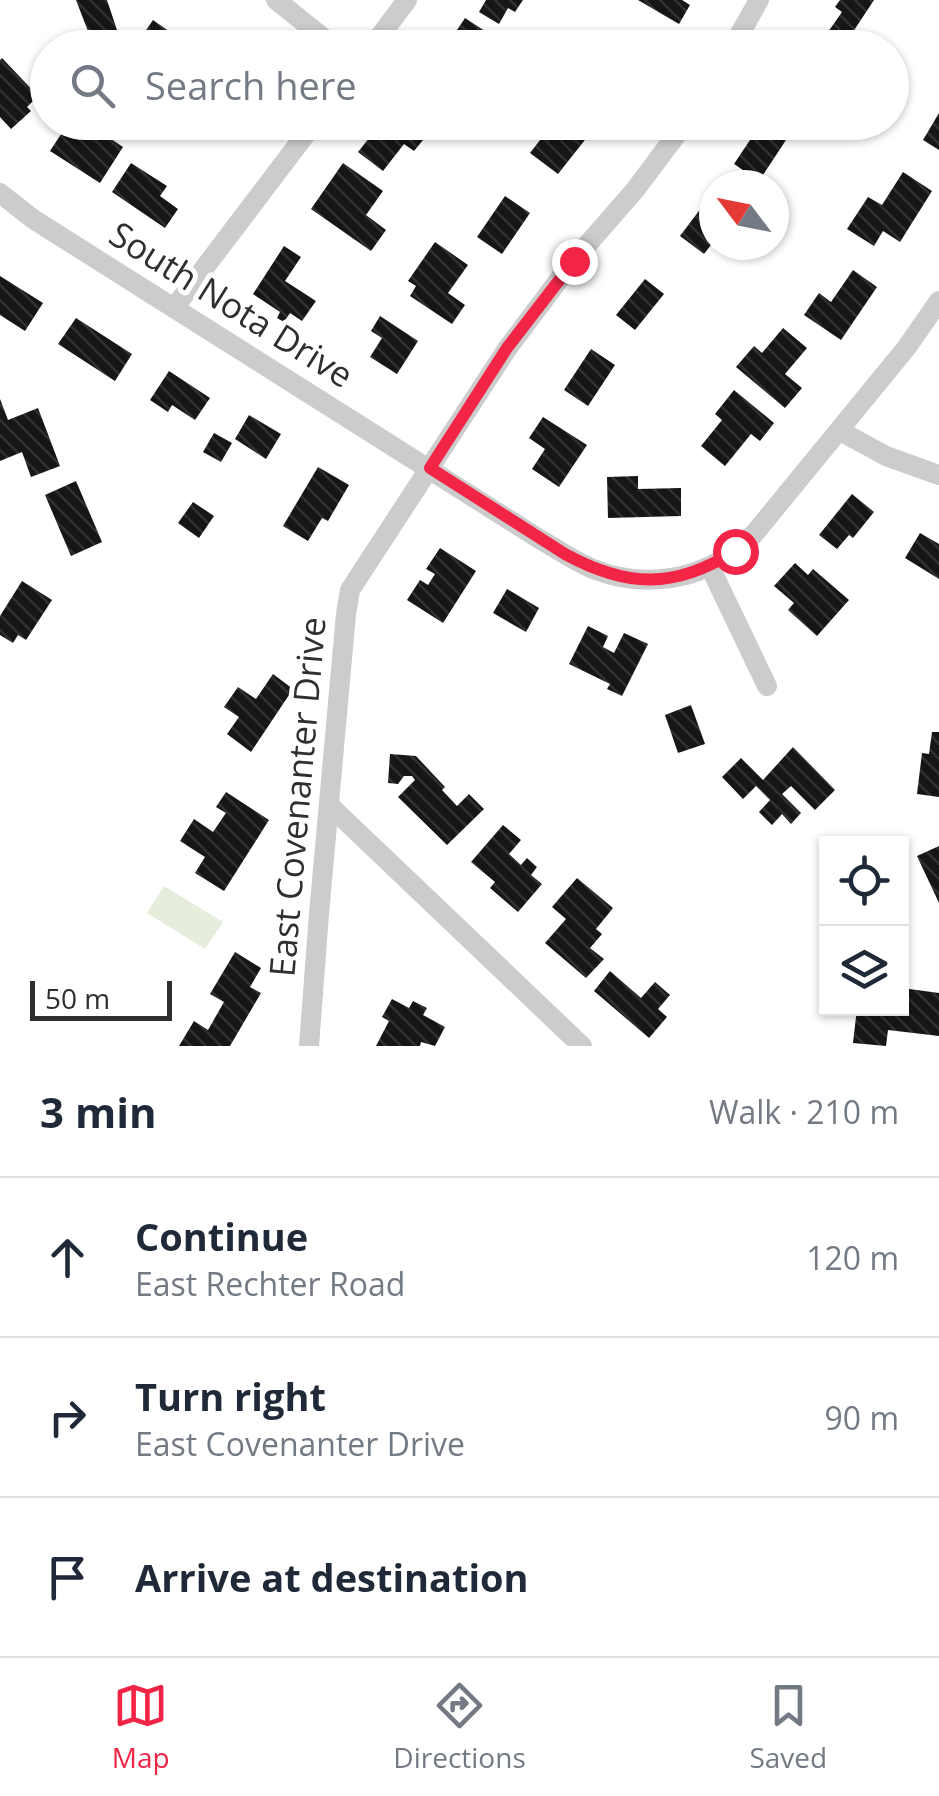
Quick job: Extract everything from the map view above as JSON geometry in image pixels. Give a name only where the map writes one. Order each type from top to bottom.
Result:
[{"type":"street","points":[[276,0],[314,30]]},
{"type":"street","points":[[385,30],[406,0]]},
{"type":"street","points":[[742,30],[758,0]]},
{"type":"street","points":[[174,308],[301,140]]},
{"type":"street","name":"East Covenanter Drive","points":[[310,1046],[350,590],[507,348],[672,140]]},
{"type":"street","name":"South Nota Drive","points":[[0,193],[33,219],[541,540],[598,571],[642,580],[710,567]]},
{"type":"street","points":[[767,686],[710,567],[754,534],[907,347],[939,301]]},
{"type":"street","points":[[840,431],[886,456],[939,475]]},
{"type":"street","points":[[329,805],[582,1046]]},
{"type":"green space","points":[[164,886],[223,922],[205,949],[147,913]]},
{"type":"building","points":[[76,0],[107,0],[117,30],[88,30]]},
{"type":"building","points":[[486,0],[523,0],[515,12],[508,8],[499,24],[479,12]]},
{"type":"building","points":[[638,0],[682,0],[690,5],[679,24]]},
{"type":"building","points":[[840,0],[874,0],[854,30],[829,30],[842,12],[835,7]]},
{"type":"building","points":[[465,18],[483,30],[457,30]]},
{"type":"building","points":[[153,20],[167,30],[146,30]]},
{"type":"building","points":[[0,60],[30,88],[30,112],[11,129],[0,117]]},
{"type":"building","points":[[939,113],[939,150],[923,140]]},
{"type":"building","points":[[57,140],[112,140],[123,147],[100,183],[50,151]]},
{"type":"building","points":[[368,140],[423,140],[414,151],[404,144],[383,171],[358,152]]},
{"type":"building","points":[[540,140],[585,140],[558,174],[530,153]]},
{"type":"building","points":[[750,140],[786,140],[766,170],[743,170],[734,164]]},
{"type":"building","points":[[131,163],[167,186],[160,196],[178,209],[165,228],[112,192]]},
{"type":"building","points":[[343,163],[383,191],[366,215],[386,230],[371,251],[311,209]]},
{"type":"building","points":[[903,172],[932,191],[900,242],[883,231],[874,246],[847,229],[868,197],[882,205]]},
{"type":"building","points":[[505,196],[530,213],[502,254],[477,237]]},
{"type":"building","points":[[699,211],[699,250],[680,236]]},
{"type":"building","points":[[435,242],[468,265],[448,293],[465,305],[452,324],[410,296],[416,286],[408,281]]},
{"type":"building","points":[[284,246],[301,257],[285,281],[316,301],[302,321],[290,313],[284,322],[277,318],[280,312],[253,294]]},
{"type":"building","points":[[853,270],[877,287],[841,340],[804,315],[819,293],[831,302]]},
{"type":"building","points":[[0,276],[43,303],[25,331],[0,315]]},
{"type":"building","points":[[645,279],[664,294],[635,330],[616,315]]},
{"type":"building","points":[[380,316],[418,341],[397,374],[370,357],[382,338],[371,331]]},
{"type":"building","points":[[76,318],[132,354],[115,381],[58,344]]},
{"type":"building","points":[[783,328],[807,348],[785,374],[802,388],[785,408],[736,367],[754,346],[762,353]]},
{"type":"building","points":[[591,349],[615,365],[588,406],[564,390]]},
{"type":"building","points":[[169,371],[210,398],[195,420],[172,405],[168,412],[150,400]]},
{"type":"building","points":[[734,390],[774,423],[760,441],[751,434],[725,466],[701,446],[722,420],[715,414]]},
{"type":"building","points":[[0,399],[8,420],[38,408],[60,466],[31,477],[22,452],[0,461]]},
{"type":"building","points":[[249,415],[281,434],[266,459],[235,439]]},
{"type":"building","points":[[543,417],[587,445],[559,487],[532,469],[545,449],[529,438]]},
{"type":"building","points":[[214,433],[232,443],[221,462],[203,452]]},
{"type":"building","points":[[318,467],[349,485],[328,521],[322,518],[308,541],[283,526]]},
{"type":"building","points":[[638,476],[638,489],[681,488],[681,516],[608,518],[607,477]]},
{"type":"building","points":[[76,481],[102,542],[71,556],[45,495]]},
{"type":"building","points":[[852,494],[874,512],[853,538],[849,535],[837,549],[819,535]]},
{"type":"building","points":[[193,502],[214,516],[199,538],[178,523]]},
{"type":"building","points":[[920,533],[939,544],[939,579],[905,558]]},
{"type":"building","points":[[440,548],[476,571],[443,623],[407,600],[420,580],[428,585],[435,574],[426,569]]},
{"type":"building","points":[[795,563],[808,575],[813,569],[849,600],[817,636],[788,610],[794,603],[774,586]]},
{"type":"building","points":[[22,581],[52,600],[26,640],[18,635],[13,643],[0,635],[0,616]]},
{"type":"building","points":[[507,589],[539,608],[526,632],[493,613]]},
{"type":"building","points":[[588,626],[608,636],[603,647],[614,653],[624,633],[648,644],[622,696],[607,689],[610,684],[569,664]]},
{"type":"building","points":[[273,674],[293,689],[251,752],[227,734],[239,717],[224,707],[238,687],[256,699]]},
{"type":"building","points":[[691,705],[705,744],[678,753],[665,715]]},
{"type":"building","points":[[932,732],[939,732],[939,797],[917,794],[922,753],[929,754]]},
{"type":"building","points":[[793,747],[835,790],[815,810],[791,786],[782,794],[801,813],[791,824],[782,814],[772,825],[759,812],[770,800],[756,786],[743,799],[722,777],[741,758],[763,780]]},
{"type":"building","points":[[390,754],[416,756],[457,806],[469,794],[484,809],[447,845],[398,797],[415,780],[412,776],[404,776],[398,784],[388,783]]},
{"type":"building","points":[[226,792],[269,820],[224,891],[195,873],[205,857],[180,841],[194,819],[213,832],[226,813],[216,807]]},
{"type":"building","points":[[503,825],[521,840],[509,854],[521,865],[527,858],[537,867],[531,875],[542,884],[518,912],[490,888],[495,882],[471,862]]},
{"type":"building","points":[[939,846],[939,903],[917,856]]},
{"type":"building","points":[[577,878],[613,908],[596,929],[602,934],[590,948],[604,959],[586,978],[545,943],[566,919],[552,907]]},
{"type":"building","points":[[235,952],[261,968],[250,987],[261,993],[230,1046],[179,1046],[194,1021],[208,1030],[224,1002],[210,994]]},
{"type":"building","points":[[610,971],[641,998],[655,982],[670,995],[658,1009],[667,1017],[649,1038],[594,991]]},
{"type":"building","points":[[909,989],[939,993],[939,1036],[888,1030],[886,1046],[853,1043],[856,1016],[909,1016]]},
{"type":"building","points":[[392,999],[409,1008],[413,1001],[427,1008],[423,1015],[445,1027],[435,1046],[421,1042],[420,1046],[376,1046],[389,1021],[382,1017]]},
{"type":"route","points":[[574,261],[507,348],[430,468],[598,571],[642,580],[678,576],[710,567],[735,551]]}]
